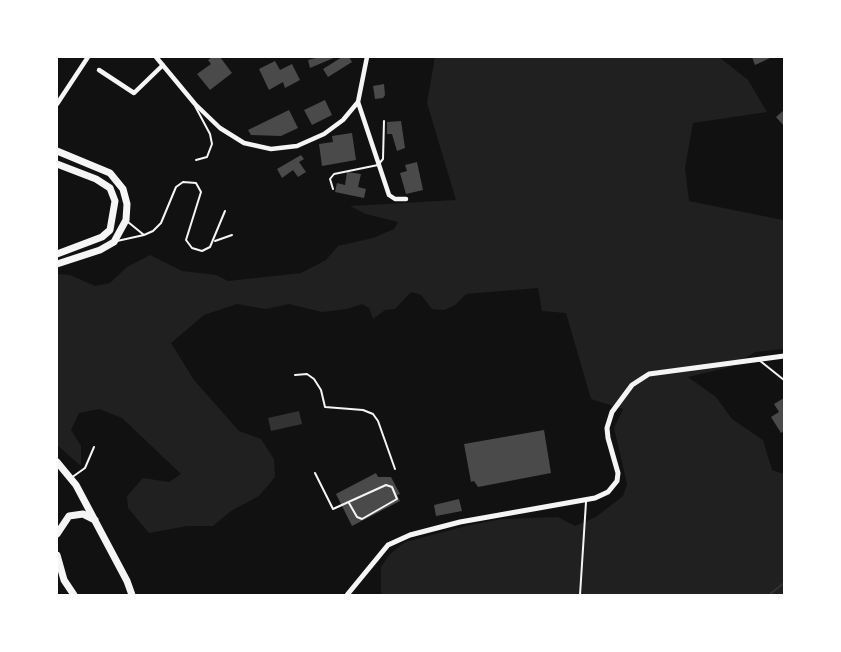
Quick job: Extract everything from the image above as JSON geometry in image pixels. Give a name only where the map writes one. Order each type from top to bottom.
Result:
[{"type":"main road","points":[[57,151],[110,173],[118,180],[127,204],[126,220],[114,242],[100,250],[57,264]]},
{"type":"main road","points":[[57,164],[96,179],[110,188],[115,201],[110,230],[102,237],[57,254]]},
{"type":"main road","points":[[57,462],[76,485],[128,581],[132,595]]},
{"type":"main road","points":[[57,534],[69,516],[83,514],[95,520]]},
{"type":"main road","points":[[57,556],[64,580],[74,595]]},
{"type":"street","points":[[57,104],[88,57]]},
{"type":"street","points":[[156,57],[195,104],[220,129],[244,142],[271,149],[297,146],[324,134],[344,120],[358,102],[367,57]]},
{"type":"street","points":[[99,70],[134,93],[163,65]]},
{"type":"street","points":[[358,102],[366,121],[378,165],[392,198],[406,199]]},
{"type":"street","points":[[347,595],[388,545],[410,535],[459,522],[586,499],[608,492],[617,481],[618,473],[607,428],[612,411],[632,385],[649,374],[784,356]]},
{"type":"lane","points":[[195,104],[197,113],[210,134],[212,144],[207,157],[196,159]]},
{"type":"lane","points":[[333,189],[330,179],[334,174],[378,165],[384,154],[384,121]]},
{"type":"lane","points":[[114,242],[144,235],[161,223],[176,187],[189,181],[196,183],[201,192],[186,240],[192,248],[202,251],[210,248],[225,211]]},
{"type":"lane","points":[[126,220],[144,235]]},
{"type":"lane","points":[[215,240],[232,235]]},
{"type":"lane","points":[[759,360],[784,380]]},
{"type":"lane","points":[[295,375],[307,374],[314,379],[321,390],[325,407],[363,410],[373,414],[378,421],[394,469]]},
{"type":"lane","points":[[71,478],[85,468],[94,447]]},
{"type":"lane","points":[[315,473],[333,509],[350,503],[386,484],[392,487],[398,499],[362,519],[357,517],[350,503]]},
{"type":"lane","points":[[580,595],[586,499]]},
{"type":"shaded area","points":[[435,57],[719,57],[748,80],[767,112],[693,123],[685,168],[689,201],[783,220],[784,349],[755,352],[730,367],[688,377],[716,397],[732,419],[763,440],[772,470],[784,474],[784,595],[381,595],[381,567],[390,554],[405,542],[502,519],[558,517],[575,526],[596,517],[623,496],[627,484],[614,428],[623,409],[591,399],[566,313],[542,311],[538,288],[466,294],[455,305],[444,310],[432,309],[421,295],[411,292],[395,309],[385,310],[373,319],[369,308],[362,304],[347,309],[322,312],[289,304],[266,309],[237,304],[204,315],[171,343],[194,380],[239,431],[261,439],[274,459],[275,477],[259,496],[231,511],[213,526],[187,526],[149,533],[128,508],[127,496],[143,478],[169,482],[181,474],[122,418],[99,409],[79,413],[71,430],[81,446],[81,466],[57,445],[57,274],[70,275],[95,286],[110,283],[127,267],[150,255],[182,271],[216,275],[228,281],[301,273],[326,260],[338,246],[373,238],[394,229],[398,222],[366,214],[350,206],[456,200],[427,103]]},
{"type":"shaded area","points":[[299,411],[302,424],[271,431],[268,418]]},
{"type":"building","points":[[212,57],[220,57],[232,73],[210,90],[197,74],[211,64],[208,60]]},
{"type":"building","points":[[319,57],[336,57],[310,68],[308,60]]},
{"type":"building","points":[[342,57],[349,57],[352,62],[328,77],[323,69]]},
{"type":"building","points":[[752,57],[770,57],[770,58],[755,65]]},
{"type":"building","points":[[275,61],[280,70],[292,64],[300,80],[285,88],[283,82],[269,90],[259,69]]},
{"type":"building","points":[[384,84],[385,95],[383,98],[375,99],[373,86]]},
{"type":"building","points":[[325,100],[332,115],[312,125],[304,110]]},
{"type":"building","points":[[289,110],[298,128],[281,136],[251,135],[248,130]]},
{"type":"building","points":[[784,110],[784,126],[776,117]]},
{"type":"building","points":[[401,121],[405,148],[397,151],[392,134],[387,134],[387,122]]},
{"type":"building","points":[[352,133],[356,160],[322,166],[319,144],[333,142],[332,136]]},
{"type":"building","points":[[301,155],[304,159],[299,162],[306,172],[298,177],[293,170],[282,178],[277,169]]},
{"type":"building","points":[[417,162],[423,190],[406,194],[400,173],[407,171],[405,165]]},
{"type":"building","points":[[347,172],[361,174],[358,187],[366,189],[364,198],[335,192],[337,183],[345,185]]},
{"type":"building","points":[[784,398],[784,431],[781,433],[771,417],[779,412],[774,404]]},
{"type":"building","points":[[544,430],[551,473],[478,487],[474,481],[471,482],[464,444]]},
{"type":"building","points":[[376,473],[378,477],[391,477],[400,494],[397,495],[400,501],[352,526],[336,494]]},
{"type":"building","points":[[459,499],[462,511],[436,516],[434,505]]},
{"type":"waterway","points":[[769,595],[784,583]]}]
